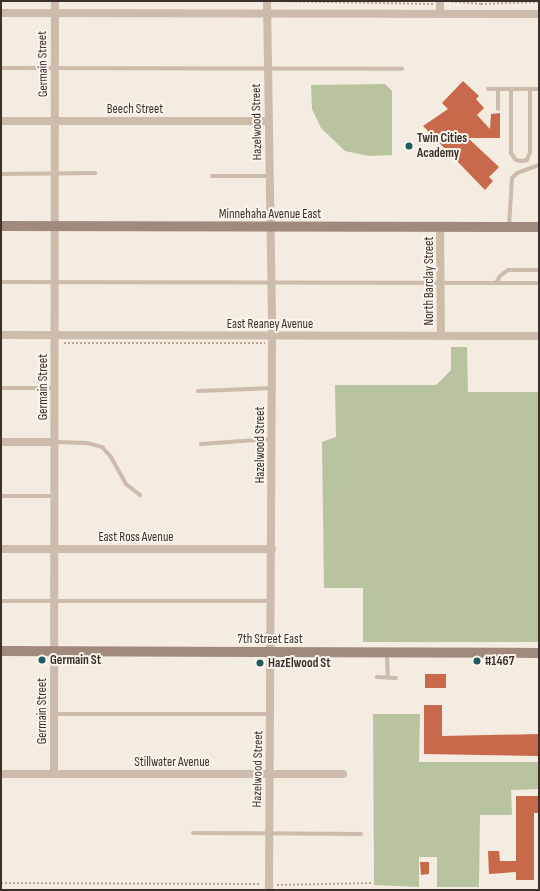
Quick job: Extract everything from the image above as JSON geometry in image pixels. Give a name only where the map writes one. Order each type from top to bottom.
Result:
[{"type":"main road","name":"Minnehaha Avenue East","points":[[1,226],[539,227]]},
{"type":"main road","name":"7th Street East","points":[[1,651],[539,653]]},
{"type":"street","name":"Germain Street","points":[[54,774],[56,226],[55,1]]},
{"type":"street","name":"Hazelwood Street","points":[[266,888],[272,714],[272,336],[270,283],[267,1]]},
{"type":"street","points":[[437,2],[440,14]]},
{"type":"street","points":[[1,13],[539,14]]},
{"type":"street","name":"Beech Street","points":[[1,121],[269,121]]},
{"type":"street","name":"North Barclay Street","points":[[440,226],[441,335]]},
{"type":"street","name":"East Reaney Avenue","points":[[1,335],[539,336]]},
{"type":"street","points":[[1,442],[55,442]]},
{"type":"street","name":"East Ross Avenue","points":[[1,549],[272,549]]},
{"type":"street","name":"Stillwater Avenue","points":[[1,774],[343,774]]},
{"type":"lane","points":[[1,68],[402,69]]},
{"type":"lane","points":[[488,89],[539,89]]},
{"type":"lane","points":[[498,89],[498,109]]},
{"type":"lane","points":[[511,89],[511,154],[516,160],[521,161],[526,160],[530,152],[530,89]]},
{"type":"lane","points":[[509,227],[512,178],[517,173],[539,165]]},
{"type":"lane","points":[[1,174],[95,173]]},
{"type":"lane","points":[[212,176],[269,176]]},
{"type":"lane","points":[[496,283],[500,276],[508,270],[539,270]]},
{"type":"lane","points":[[1,282],[539,283]]},
{"type":"lane","points":[[1,388],[55,388]]},
{"type":"lane","points":[[198,391],[272,388]]},
{"type":"lane","points":[[201,444],[272,439]]},
{"type":"lane","points":[[55,442],[87,443],[102,447],[111,457],[126,484],[140,495]]},
{"type":"lane","points":[[1,496],[55,496]]},
{"type":"lane","points":[[1,601],[271,601]]},
{"type":"lane","points":[[387,652],[388,677]]},
{"type":"lane","points":[[377,677],[396,678]]},
{"type":"lane","points":[[54,714],[272,714]]},
{"type":"lane","points":[[193,833],[361,834]]},
{"type":"path","points":[[275,1],[437,2]]},
{"type":"path","points":[[445,1],[481,4],[539,2]]},
{"type":"path","points":[[62,342],[265,343]]},
{"type":"path","points":[[1,883],[266,888]]},
{"type":"path","points":[[277,885],[371,883]]},
{"type":"green space","points":[[385,84],[392,91],[392,155],[369,156],[345,151],[321,128],[312,109],[311,85]]},
{"type":"green space","points":[[451,347],[467,347],[468,392],[539,392],[539,642],[363,642],[363,588],[324,588],[322,442],[336,437],[335,385],[436,385],[451,370]]},
{"type":"green space","points":[[373,714],[420,714],[419,762],[539,762],[539,789],[511,790],[512,815],[480,815],[479,887],[437,887],[437,857],[419,857],[419,887],[374,885]]},
{"type":"building","points":[[463,81],[479,96],[476,99],[484,108],[477,115],[490,129],[491,114],[500,113],[500,138],[468,138],[499,167],[489,177],[493,181],[485,190],[423,126],[448,109],[442,103]]},
{"type":"building","points":[[425,674],[446,674],[446,688],[425,688]]},
{"type":"building","points":[[424,705],[442,705],[442,736],[539,734],[539,756],[424,754]]},
{"type":"building","points":[[516,796],[539,796],[539,813],[534,813],[534,880],[516,880],[516,872],[489,874],[488,851],[499,851],[500,861],[516,861]]},
{"type":"building","points":[[420,862],[429,862],[429,874],[421,875]]},
{"type":"place","name":"Twin Cities Academy","points":[[409,146]]},
{"type":"place","name":"Germain St","points":[[42,660]]},
{"type":"place","name":"#1467","points":[[477,661]]},
{"type":"place","name":"HazElwood St","points":[[260,663]]}]
